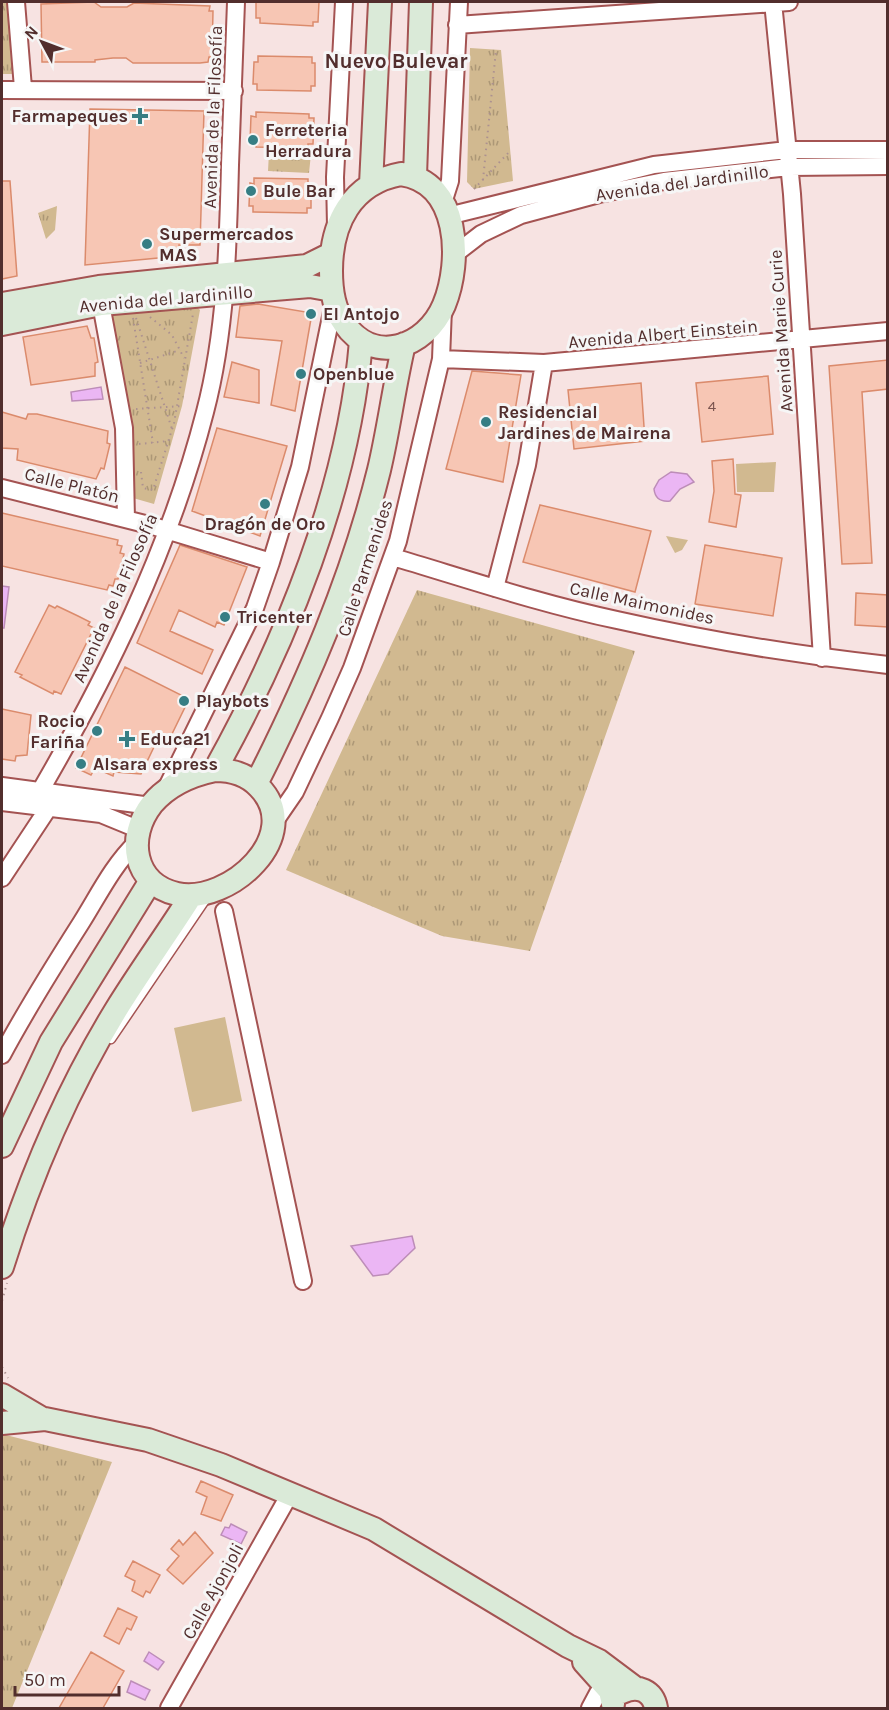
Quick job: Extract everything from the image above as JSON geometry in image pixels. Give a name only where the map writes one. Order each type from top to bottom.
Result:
[{"type":"street","points":[[16,2],[23,88]]},
{"type":"street","name":"Avenida de la Filosofía","points":[[2,878],[117,649],[169,530],[205,411],[225,285],[236,2]]},
{"type":"street","points":[[2,1055],[22,1017],[123,855],[138,836],[255,608],[271,562],[300,467],[333,296],[331,254],[336,226],[335,177],[344,2]]},
{"type":"street","points":[[371,184],[380,2]]},
{"type":"street","points":[[415,176],[421,2]]},
{"type":"street","points":[[333,296],[349,331],[361,341],[386,350],[416,338],[443,307],[452,280],[454,254],[446,209],[450,181],[459,2]]},
{"type":"street","points":[[457,25],[779,2]]},
{"type":"street","name":"Avenida Marie Curie","points":[[779,2],[822,658]]},
{"type":"street","points":[[2,90],[23,88],[234,91]]},
{"type":"street","name":"Avenida del Jardinillo","points":[[446,209],[654,165],[787,150],[888,150]]},
{"type":"street","name":"Avenida del Jardinillo","points":[[454,254],[481,234],[521,215],[569,201],[664,181],[789,167],[888,166]]},
{"type":"street","points":[[336,226],[348,208],[371,184],[400,174],[415,176],[431,187],[446,209]]},
{"type":"street","name":"Avenida del Jardinillo","points":[[2,324],[101,304],[225,285],[307,266],[331,254]]},
{"type":"street","name":"Avenida del Jardinillo","points":[[2,304],[99,287],[310,286],[333,296]]},
{"type":"street","points":[[101,304],[124,428],[126,519]]},
{"type":"street","name":"Calle Parmenides","points":[[273,824],[295,792],[330,718],[352,668],[393,557],[430,415],[441,359],[443,307]]},
{"type":"street","name":"Avenida Albert Einstein","points":[[441,359],[544,363],[801,341],[888,331]]},
{"type":"street","points":[[214,770],[267,672],[302,585],[334,481],[358,375],[361,341]]},
{"type":"street","points":[[256,783],[305,682],[339,600],[379,471],[404,344]]},
{"type":"street","points":[[495,588],[527,465],[544,363]]},
{"type":"street","name":"Calle Platón","points":[[2,488],[169,530],[271,562]]},
{"type":"street","name":"Calle Maimonides","points":[[393,557],[495,588],[616,620],[822,658],[888,665]]},
{"type":"street","points":[[2,802],[158,799],[185,779],[214,770],[230,770],[256,783],[270,801],[273,824],[270,839],[248,871],[201,894],[116,1010],[82,1070],[31,1181],[4,1275]]},
{"type":"street","points":[[2,786],[40,801],[101,814],[138,836]]},
{"type":"street","points":[[138,836],[138,859],[150,882],[164,891],[201,894]]},
{"type":"street","points":[[2,1146],[51,1042],[150,882]]},
{"type":"street","points":[[224,910],[303,1281]]},
{"type":"street","points":[[2,1395],[41,1418],[148,1440],[291,1492],[374,1529],[568,1646],[599,1661],[648,1698]]},
{"type":"street","points":[[2,1423],[41,1418]]},
{"type":"street","name":"Calle Ajonjoli","points":[[169,1708],[291,1492]]},
{"type":"street","points":[[568,1646],[610,1691],[608,1702]]},
{"type":"street","points":[[590,1708],[608,1702],[621,1692],[648,1698],[675,1708]]},
{"type":"path","points":[[483,180],[496,50]]},
{"type":"path","points":[[474,189],[511,150]]},
{"type":"path","points":[[141,466],[143,488],[153,490],[172,429],[194,313],[182,314]]},
{"type":"path","points":[[160,315],[148,315],[172,335],[185,360]]},
{"type":"path","points":[[153,442],[134,317],[172,429]]},
{"type":"path","points":[[140,363],[180,350]]},
{"type":"path","points":[[127,410],[182,406]]},
{"type":"path","points":[[140,455],[139,444],[168,441]]},
{"type":"path","points":[[2,1301],[4,1275]]},
{"type":"green space","points":[[2,2],[10,2],[16,74],[2,74]]},
{"type":"green space","points":[[470,48],[501,50],[513,181],[474,189],[467,182]]},
{"type":"green space","points":[[269,152],[311,154],[309,173],[268,171]]},
{"type":"green space","points":[[57,206],[55,230],[46,239],[38,213]]},
{"type":"green space","points":[[196,306],[200,310],[182,406],[154,504],[133,498],[108,312]]},
{"type":"green space","points":[[776,462],[774,492],[737,492],[736,464]]},
{"type":"green space","points":[[666,536],[688,540],[682,550],[675,553]]},
{"type":"green space","points":[[417,590],[635,651],[530,951],[442,936],[286,870]]},
{"type":"green space","points":[[225,1017],[242,1101],[192,1112],[174,1028]]},
{"type":"green space","points":[[2,1434],[112,1462],[12,1708],[2,1708]]},
{"type":"shaded area","points":[[101,387],[103,399],[72,401],[71,392]]},
{"type":"shaded area","points":[[671,472],[687,474],[694,482],[680,489],[670,501],[664,501],[657,497],[654,489],[659,480]]},
{"type":"shaded area","points":[[2,586],[9,587],[4,628],[2,628]]},
{"type":"shaded area","points":[[412,1236],[415,1248],[388,1274],[373,1276],[351,1246]]},
{"type":"shaded area","points":[[231,1524],[247,1532],[241,1544],[221,1535],[225,1527],[229,1528]]},
{"type":"shaded area","points":[[149,1652],[164,1662],[158,1670],[144,1661]]},
{"type":"shaded area","points":[[131,1681],[150,1690],[145,1700],[127,1692]]},
{"type":"building","points":[[94,2],[101,7],[127,7],[134,3],[210,6],[209,11],[213,11],[212,57],[209,57],[208,62],[200,63],[133,63],[126,58],[95,60],[95,62],[42,62],[41,4]]},
{"type":"building","points":[[256,2],[319,2],[318,22],[313,22],[313,26],[260,23],[260,18],[256,18]]},
{"type":"building","points":[[258,56],[312,57],[312,63],[315,63],[315,86],[311,86],[311,91],[257,90],[257,84],[253,84],[254,62],[258,62]]},
{"type":"building","points":[[90,109],[204,111],[200,245],[179,245],[179,256],[85,265]]},
{"type":"building","points":[[256,112],[309,114],[309,118],[314,118],[313,144],[308,144],[308,148],[256,147],[256,142],[250,142],[251,116],[256,117]]},
{"type":"building","points":[[254,178],[308,179],[308,185],[311,185],[311,208],[307,208],[307,213],[253,212],[253,206],[249,206],[250,183],[254,184]]},
{"type":"building","points":[[2,181],[10,181],[17,276],[2,279]]},
{"type":"building","points":[[258,304],[312,313],[295,411],[271,405],[282,341],[236,337],[240,306]]},
{"type":"building","points":[[87,326],[91,338],[94,338],[98,362],[95,363],[95,376],[31,385],[23,337]]},
{"type":"building","points":[[888,360],[888,389],[862,392],[872,563],[842,564],[829,366]]},
{"type":"building","points":[[232,362],[259,370],[259,403],[224,397]]},
{"type":"building","name":"Residencial Jardines de Mairena","points":[[472,371],[521,375],[503,482],[446,469]]},
{"type":"building","points":[[768,376],[773,434],[702,442],[696,383]]},
{"type":"building","points":[[641,383],[645,441],[574,449],[568,390]]},
{"type":"building","points":[[2,412],[26,419],[28,414],[37,414],[108,431],[107,443],[110,444],[104,469],[101,468],[96,479],[17,460],[18,449],[2,448]]},
{"type":"building","points":[[217,428],[287,446],[260,536],[192,511]]},
{"type":"building","points":[[733,459],[735,494],[741,495],[736,527],[709,522],[714,491],[712,461]]},
{"type":"building","points":[[540,505],[651,531],[635,592],[523,562]]},
{"type":"building","points":[[2,513],[118,540],[117,545],[122,546],[120,553],[124,554],[118,579],[115,579],[113,586],[109,585],[107,590],[2,566]]},
{"type":"building","points":[[180,545],[247,567],[224,625],[217,622],[215,627],[179,610],[170,631],[213,650],[202,674],[137,643]]},
{"type":"building","points":[[705,545],[782,558],[773,616],[695,604]]},
{"type":"building","points":[[856,593],[888,595],[888,627],[855,625]]},
{"type":"building","points":[[49,605],[55,608],[57,606],[90,622],[88,625],[94,628],[61,694],[54,691],[53,694],[20,677],[22,675],[15,672]]},
{"type":"building","points":[[125,667],[189,699],[168,742],[155,745],[141,774],[114,772],[113,776],[95,768],[91,775],[76,768]]},
{"type":"building","points":[[2,709],[31,715],[27,755],[16,756],[15,761],[2,759]]},
{"type":"building","points":[[201,1481],[233,1495],[221,1521],[201,1514],[207,1497],[196,1492]]},
{"type":"building","points":[[195,1532],[213,1553],[183,1584],[167,1570],[179,1556],[171,1549],[179,1540],[183,1545]]},
{"type":"building","points":[[133,1561],[160,1575],[150,1593],[146,1591],[143,1597],[132,1591],[135,1581],[125,1576]]},
{"type":"building","points":[[118,1608],[137,1617],[131,1630],[127,1628],[119,1644],[104,1636]]},
{"type":"building","points":[[91,1652],[124,1671],[103,1708],[59,1708]]},
{"type":"place","name":"Farmapeques","points":[[140,116]]},
{"type":"place","name":"Ferreteria Herradura","points":[[253,140]]},
{"type":"place","name":"Bule Bar","points":[[251,191]]},
{"type":"place","name":"Supermercados MAS","points":[[147,244]]},
{"type":"place","name":"El Antojo","points":[[311,314]]},
{"type":"place","name":"Openblue","points":[[301,374]]},
{"type":"place","name":"Residencial Jardines de Mairena","points":[[486,422]]},
{"type":"place","name":"Dragón de Oro","points":[[265,504]]},
{"type":"place","name":"Tricenter","points":[[225,617]]},
{"type":"place","name":"Playbots","points":[[184,701]]},
{"type":"place","name":"Rocio Fariña","points":[[97,731]]},
{"type":"place","name":"Educa21","points":[[127,739]]},
{"type":"place","name":"Alsara express","points":[[81,764]]},
{"type":"district","name":"Nuevo Bulevar","points":[[396,61]]}]
